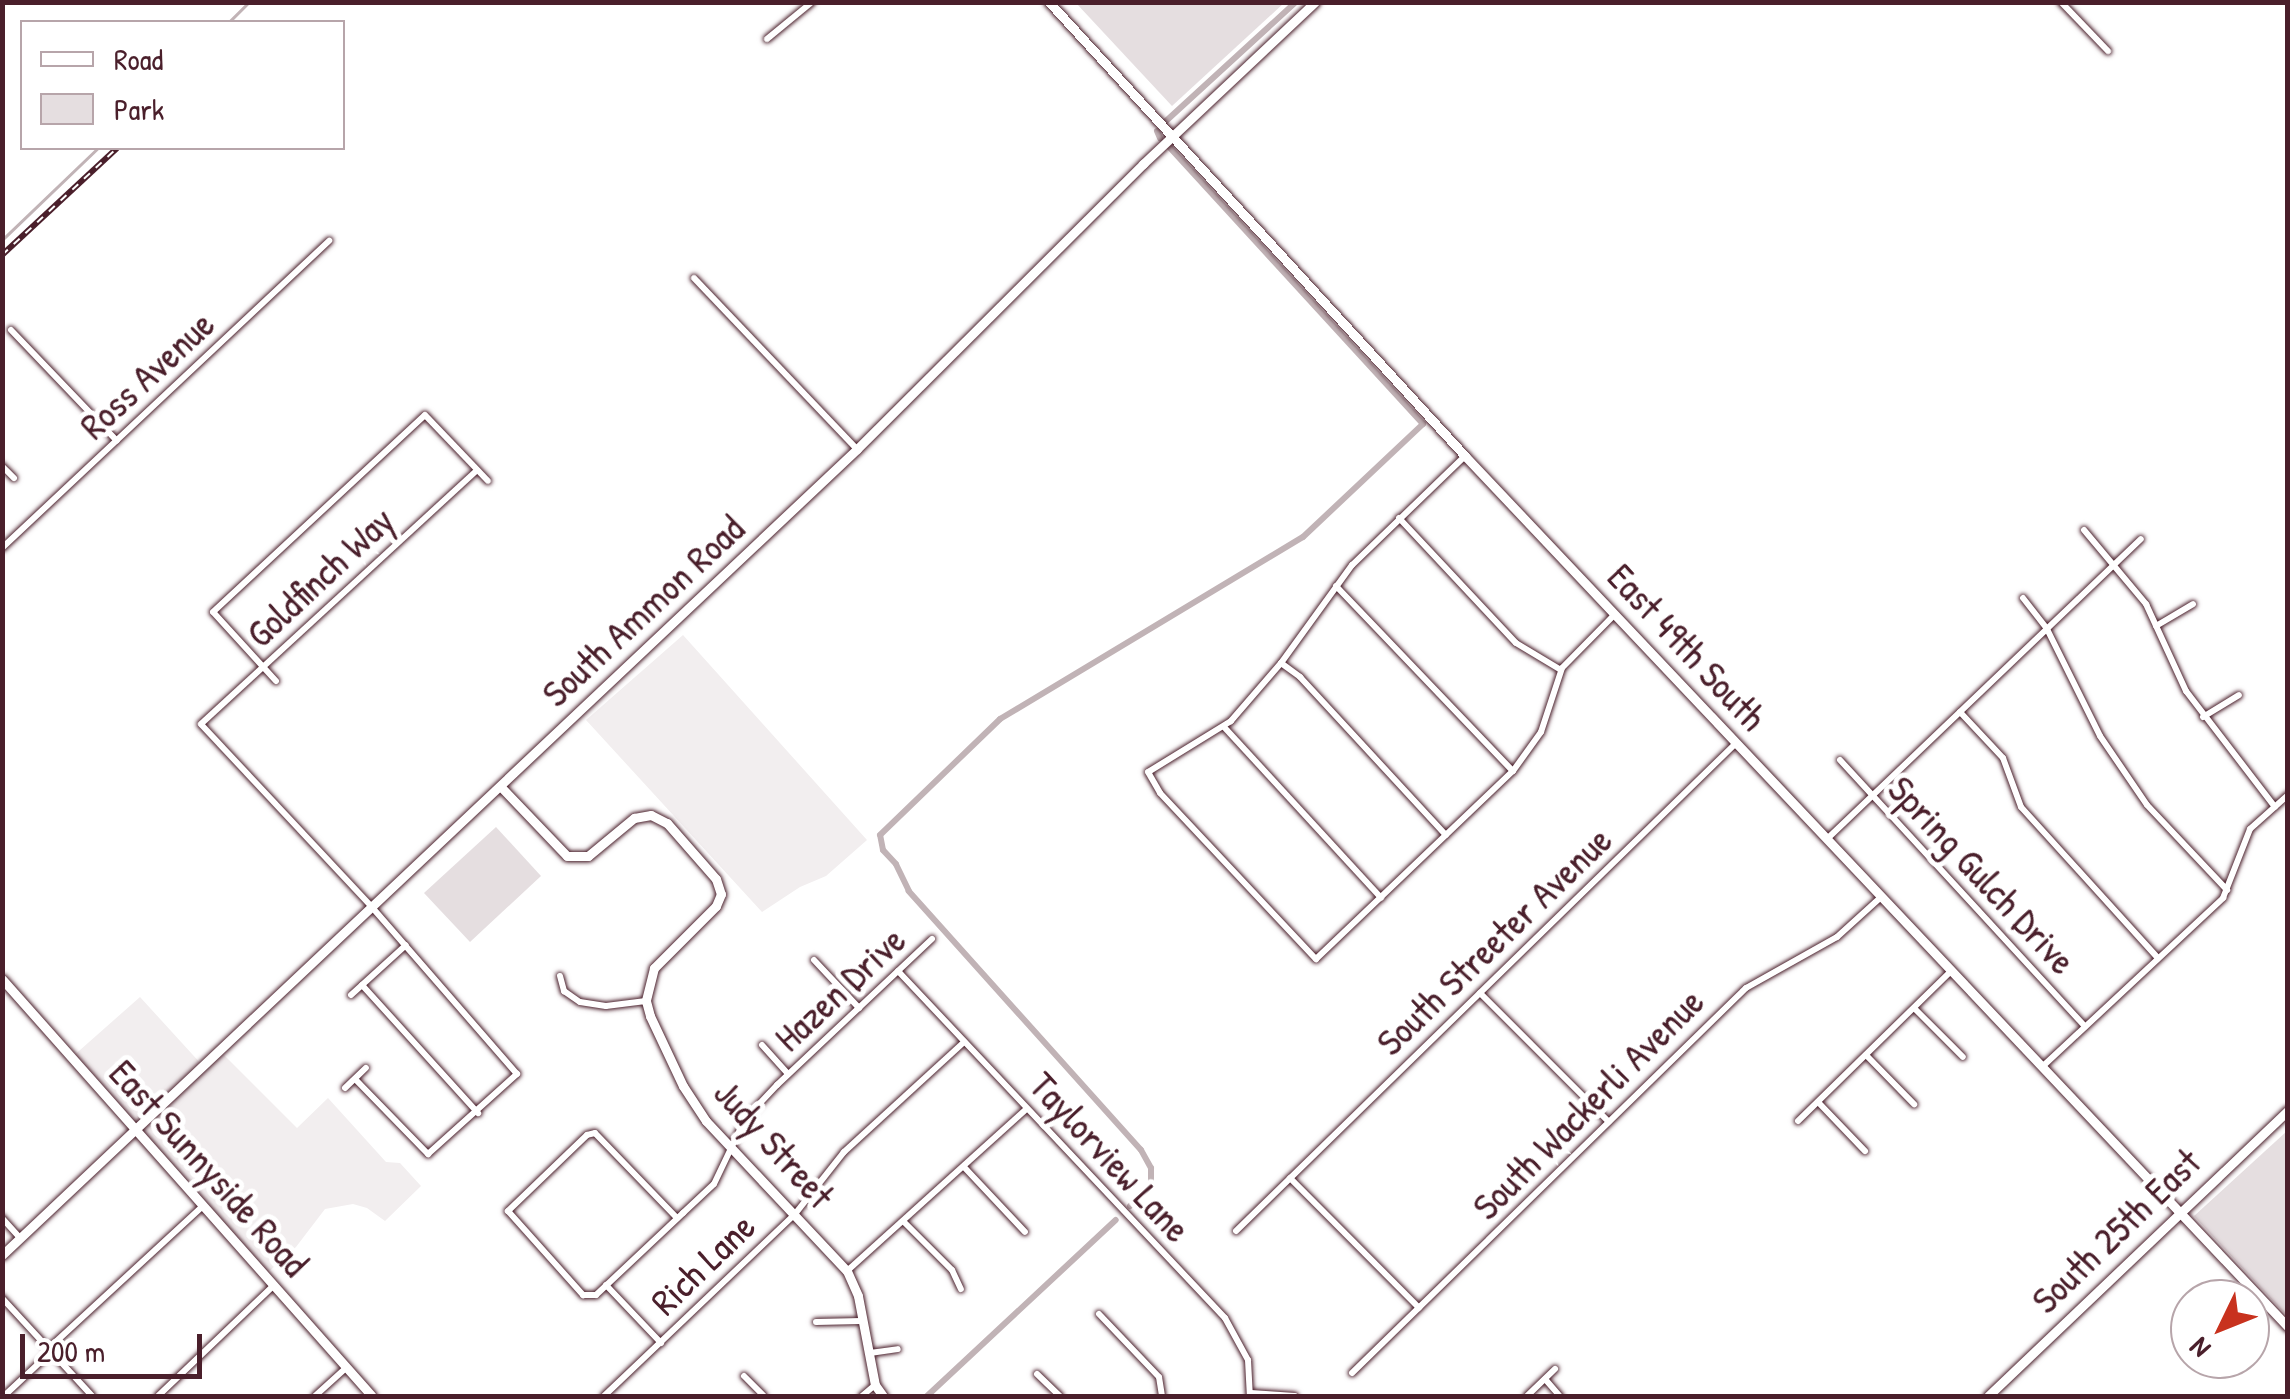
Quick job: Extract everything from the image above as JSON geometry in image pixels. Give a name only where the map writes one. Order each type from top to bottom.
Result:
[{"type":"street","points":[[767,39],[812,2]]},
{"type":"street","name":"East 49th South","points":[[1049,2],[1466,456],[2288,1328]]},
{"type":"street","name":"South Ammon Road","points":[[2,1255],[857,449],[1171,137],[1315,2]]},
{"type":"street","points":[[2061,2],[2108,52]]},
{"type":"street","name":"Ross Avenue","points":[[2,548],[329,241]]},
{"type":"street","points":[[694,278],[857,449]]},
{"type":"street","points":[[12,330],[116,442]]},
{"type":"street","points":[[276,682],[212,612],[426,415],[488,481]]},
{"type":"street","points":[[1466,456],[1399,518],[1336,586],[1281,664],[1224,727],[1148,772],[1160,792],[1316,960],[1513,771],[1540,732],[1561,670],[1615,614]]},
{"type":"street","points":[[2,466],[14,478]]},
{"type":"street","name":"Goldfinch Way","points":[[372,908],[201,724],[477,470]]},
{"type":"street","points":[[1399,518],[1516,642],[1561,670]]},
{"type":"street","points":[[2084,530],[2116,563],[2156,626],[2203,717],[2275,806]]},
{"type":"street","points":[[1826,840],[2141,539]]},
{"type":"street","points":[[1336,586],[1513,771]]},
{"type":"street","points":[[2023,598],[2047,629],[2100,736],[2147,805],[2227,890]]},
{"type":"street","points":[[2156,626],[2192,604]]},
{"type":"street","points":[[1281,664],[1300,678],[1446,835]]},
{"type":"street","points":[[2203,717],[2239,695]]},
{"type":"street","points":[[1960,712],[2004,758],[2022,807],[2158,958]]},
{"type":"street","points":[[1224,727],[1381,898]]},
{"type":"street","name":"South Streeter Avenue","points":[[1236,1231],[1736,744]]},
{"type":"street","name":"Spring Gulch Drive","points":[[1840,760],[2085,1026]]},
{"type":"street","points":[[501,786],[567,856],[588,856],[634,818],[652,815],[666,823],[716,879],[721,894],[716,906],[660,959],[649,982],[646,1001],[606,1006],[580,1002],[564,991],[560,976]]},
{"type":"street","points":[[2042,1068],[2227,890],[2250,829],[2288,795]]},
{"type":"street","name":"South Wackerli Avenue","points":[[1352,1373],[1746,988],[1837,937],[1880,898]]},
{"type":"street","points":[[356,1079],[428,1154],[517,1074],[372,908]]},
{"type":"street","name":"Hazen Drive","points":[[606,1285],[714,1184],[745,1119],[932,940]]},
{"type":"street","points":[[351,995],[406,945]]},
{"type":"street","points":[[814,960],[859,1008]]},
{"type":"street","name":"Taylorview Lane","points":[[898,971],[1225,1318],[1243,1344],[1251,1395]]},
{"type":"street","points":[[1798,1121],[1950,972]]},
{"type":"street","name":"East Sunnyside Road","points":[[2,980],[372,1396]]},
{"type":"street","points":[[362,985],[478,1113]]},
{"type":"street","points":[[1480,993],[1609,1122]]},
{"type":"street","name":"Judy Street","points":[[646,1001],[683,1086],[706,1121],[848,1271],[874,1385],[883,1396]]},
{"type":"street","points":[[1914,1008],[1963,1057]]},
{"type":"street","name":"Rich Lane","points":[[604,1396],[794,1214],[844,1152],[964,1042]]},
{"type":"street","points":[[762,1046],[788,1074]]},
{"type":"street","points":[[1866,1054],[1914,1104]]},
{"type":"street","points":[[345,1088],[366,1068]]},
{"type":"street","points":[[1818,1102],[1866,1151]]},
{"type":"street","points":[[848,1271],[1026,1108]]},
{"type":"street","name":"South 25th East","points":[[1988,1396],[2288,1110]]},
{"type":"street","points":[[660,1343],[606,1285],[590,1297],[583,1295],[510,1218],[510,1205],[587,1135],[595,1133],[677,1218]]},
{"type":"street","points":[[964,1166],[1025,1232]]},
{"type":"street","points":[[1290,1178],[1418,1308]]},
{"type":"street","points":[[4,1396],[202,1206]]},
{"type":"street","points":[[2,1218],[20,1238]]},
{"type":"street","points":[[904,1222],[952,1270],[961,1290]]},
{"type":"street","points":[[158,1396],[274,1286]]},
{"type":"street","points":[[2,1298],[92,1396]]},
{"type":"street","points":[[1099,1314],[1159,1377],[1162,1396]]},
{"type":"street","points":[[816,1322],[861,1321]]},
{"type":"street","points":[[866,1354],[898,1348]]},
{"type":"street","points":[[315,1396],[346,1368]]},
{"type":"street","points":[[1527,1396],[1556,1368]]},
{"type":"street","points":[[1037,1374],[1060,1396]]},
{"type":"street","points":[[744,1376],[764,1396]]},
{"type":"street","points":[[1544,1379],[1560,1396]]},
{"type":"street","points":[[862,1396],[874,1385]]},
{"type":"street","points":[[1251,1395],[1295,1396]]},
{"type":"shaded area","points":[[683,635],[867,840],[826,876],[800,887],[762,912],[586,720]]},
{"type":"shaded area","points":[[140,997],[203,1066],[222,1053],[297,1128],[328,1098],[386,1162],[400,1163],[421,1186],[385,1221],[367,1208],[353,1204],[325,1209],[296,1247],[265,1275],[71,1058]]},
{"type":"green space","points":[[1076,3],[1284,3],[1172,106]]},
{"type":"green space","points":[[496,827],[541,876],[470,942],[424,893]]},
{"type":"green space","points":[[2287,1131],[2287,1316],[2270,1298],[2270,1279],[2253,1279],[2194,1216]]},
{"type":"waterway","points":[[231,20],[249,2]]},
{"type":"waterway","points":[[1166,121],[1296,2]]},
{"type":"waterway","points":[[1157,131],[1160,138]]},
{"type":"waterway","points":[[1130,1206],[1151,1183],[1151,1168],[1141,1150],[909,891],[896,864],[883,850],[880,835],[1000,719],[1303,537],[1423,424],[1168,146]]},
{"type":"waterway","points":[[2,240],[96,150]]},
{"type":"waterway","points":[[927,1396],[1116,1220]]},
{"type":"railway","points":[[2,255],[115,150]]}]
